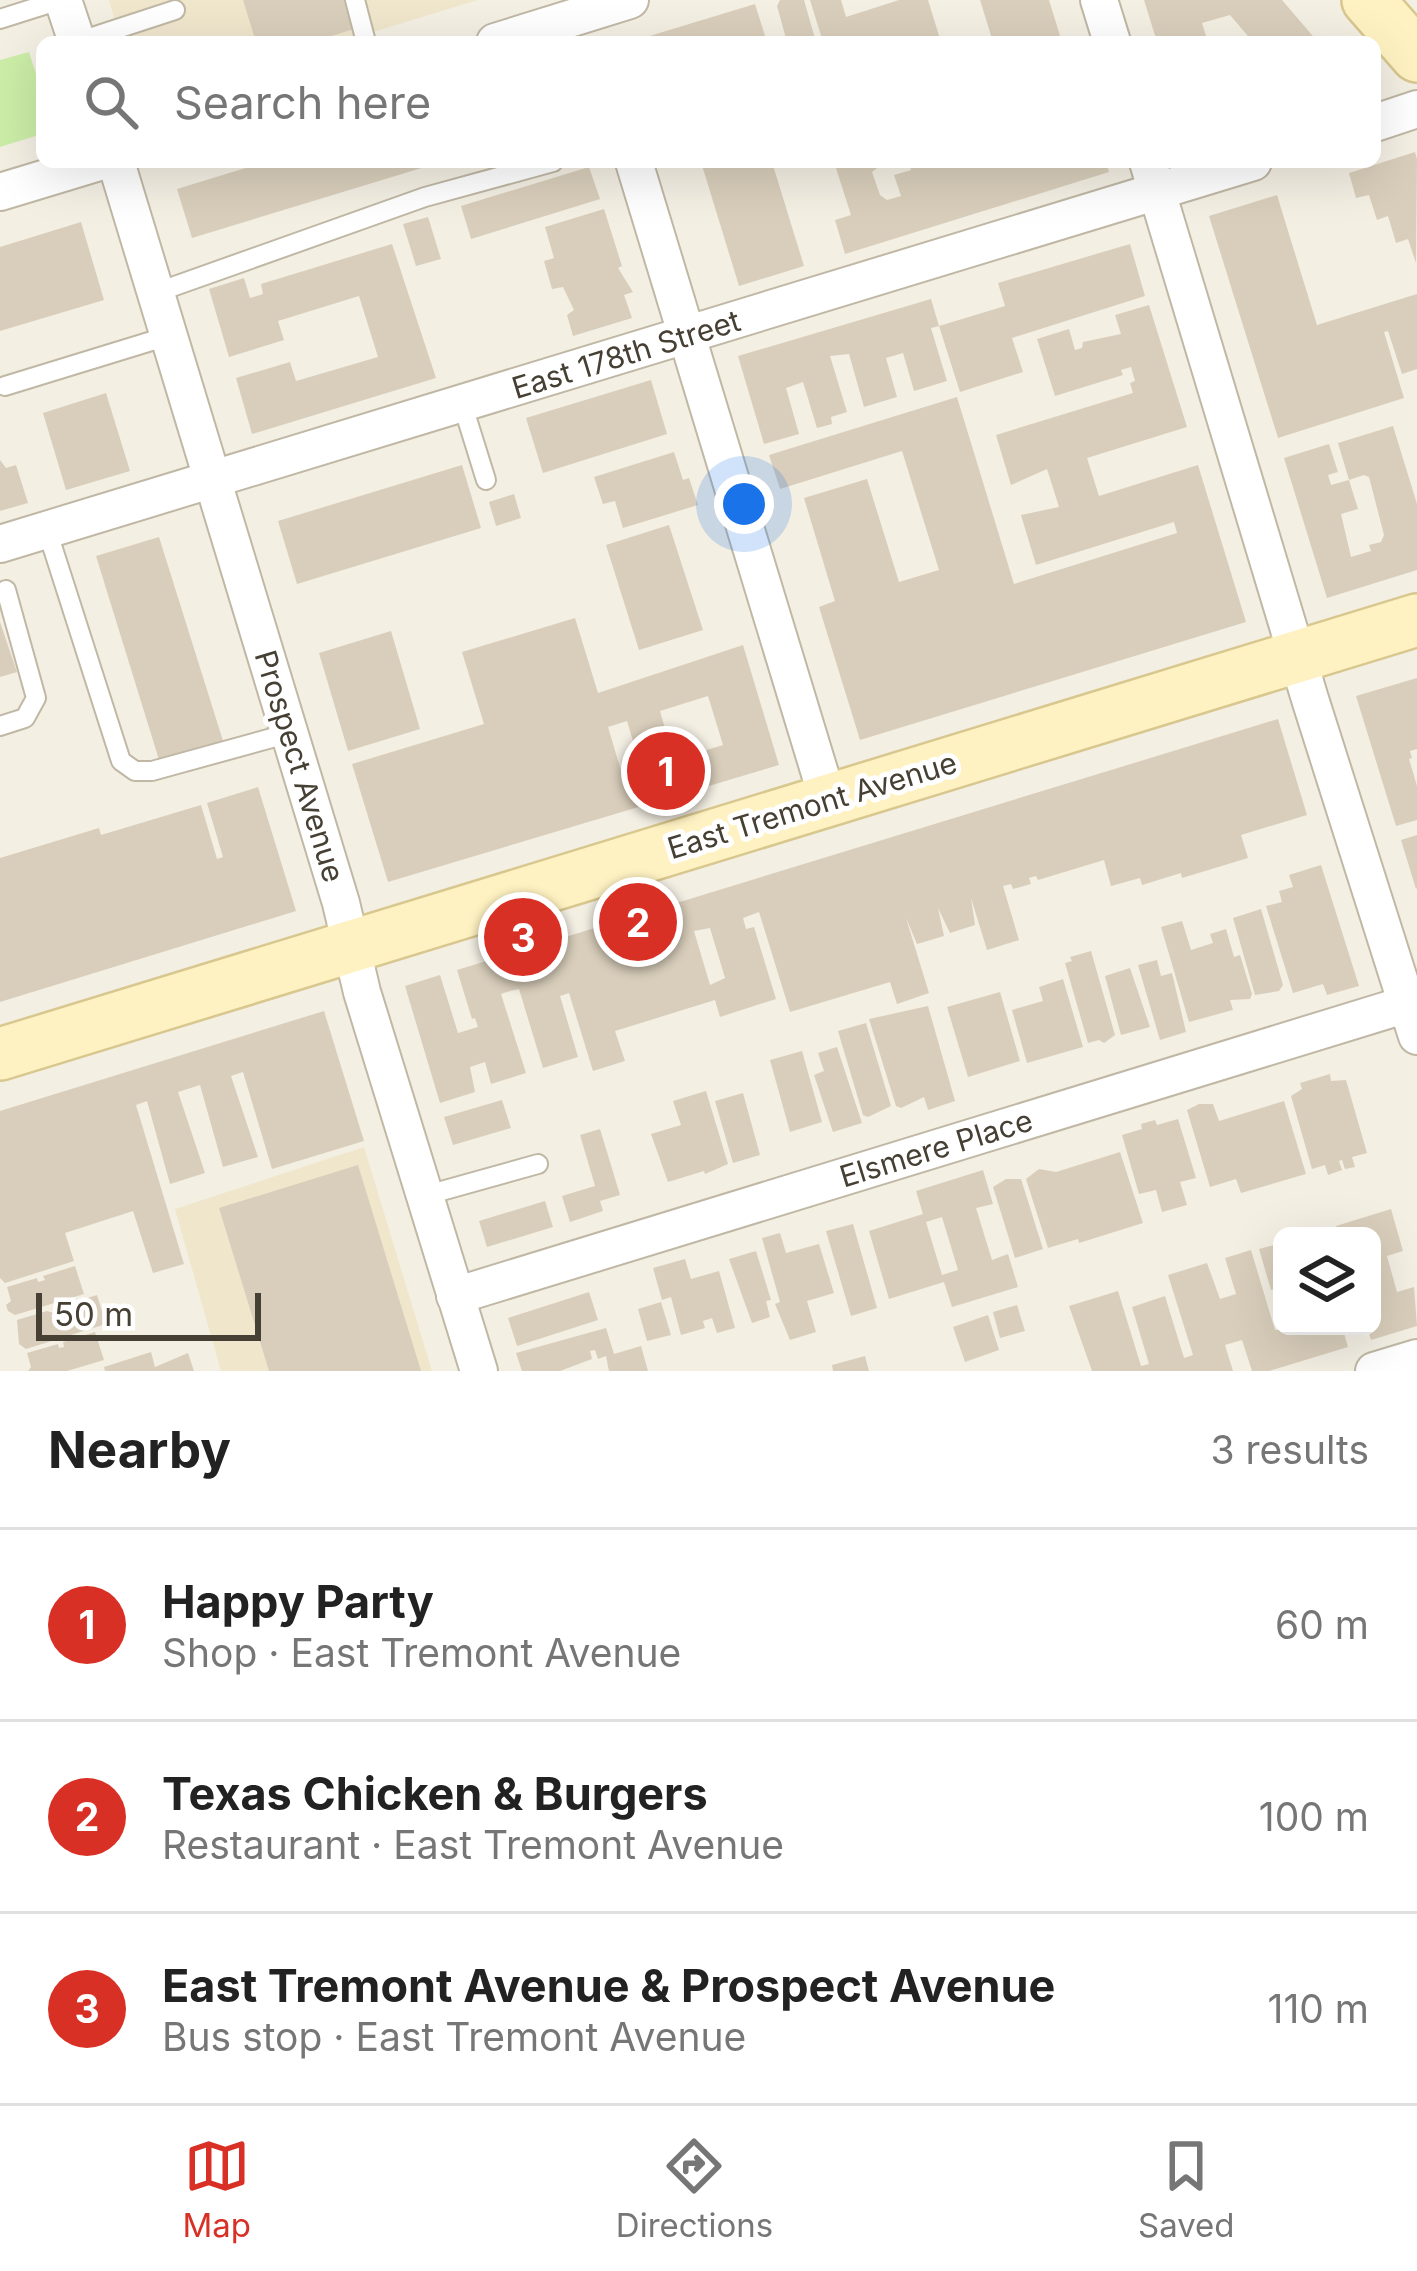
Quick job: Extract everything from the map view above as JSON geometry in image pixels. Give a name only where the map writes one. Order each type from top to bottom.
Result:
[{"type":"main road","points":[[1368,0],[1417,56]]},
{"type":"main road","name":"East Tremont Avenue","points":[[0,1054],[1417,620]]},
{"type":"street","points":[[62,0],[75,36]]},
{"type":"street","points":[[519,36],[590,18],[630,0]]},
{"type":"street","points":[[1099,0],[1110,36]]},
{"type":"street","points":[[1381,121],[1417,109]]},
{"type":"street","points":[[0,192],[79,168]]},
{"type":"street","name":"Prospect Avenue","points":[[118,168],[479,1371]]},
{"type":"street","points":[[636,168],[828,800]]},
{"type":"street","name":"East 178th Street","points":[[0,544],[688,335],[1153,177],[1212,168]]},
{"type":"street","points":[[1153,177],[1298,656],[1414,1014]]},
{"type":"street","name":"Elsmere Place","points":[[455,1296],[1414,1014]]},
{"type":"street","points":[[1374,1371],[1417,1358]]},
{"type":"lane","points":[[0,19],[62,0]]},
{"type":"lane","points":[[355,0],[364,36]]},
{"type":"lane","points":[[96,36],[176,10]]},
{"type":"lane","points":[[155,293],[424,197],[531,168]]},
{"type":"lane","points":[[5,386],[168,336]]},
{"type":"lane","points":[[462,404],[486,480]]},
{"type":"lane","points":[[47,530],[121,761],[135,771],[152,771],[290,734]]},
{"type":"lane","points":[[0,726],[25,718],[36,698],[6,590]]},
{"type":"lane","points":[[427,1195],[538,1164]]},
{"type":"shaded area","points":[[109,0],[478,0],[360,36],[119,36]]},
{"type":"shaded area","points":[[364,1147],[432,1371],[221,1371],[175,1209]]},
{"type":"green space","points":[[29,52],[36,74],[36,136],[0,147],[0,60]]},
{"type":"building","points":[[243,0],[348,0],[357,28],[331,36],[254,36]]},
{"type":"building","points":[[780,0],[804,0],[814,36],[785,36],[777,6]]},
{"type":"building","points":[[810,0],[841,0],[846,17],[899,0],[928,0],[939,36],[821,36]]},
{"type":"building","points":[[980,0],[1049,0],[1060,36],[991,36]]},
{"type":"building","points":[[1144,0],[1282,0],[1313,36],[1248,36],[1230,15],[1202,23],[1206,36],[1155,36]]},
{"type":"building","points":[[755,4],[765,36],[649,36]]},
{"type":"building","points":[[1415,152],[1416,263],[1408,239],[1396,243],[1388,216],[1377,220],[1369,195],[1356,198],[1349,173],[1381,168],[1381,163]]},
{"type":"building","points":[[245,168],[422,168],[192,238],[177,189]]},
{"type":"building","points":[[586,168],[600,199],[471,239],[461,206]]},
{"type":"building","points":[[703,168],[774,168],[804,266],[739,286]]},
{"type":"building","points":[[836,168],[877,168],[872,172],[880,195],[887,200],[901,196],[894,175],[910,168],[1108,168],[1109,172],[845,254],[835,220],[851,215]]},
{"type":"building","points":[[1277,195],[1317,325],[1417,294],[1417,369],[1402,374],[1388,331],[1384,332],[1404,398],[1278,438],[1209,216]]},
{"type":"building","points":[[604,209],[622,266],[618,268],[633,292],[624,295],[632,318],[573,336],[567,315],[574,310],[563,287],[552,289],[544,261],[554,258],[545,227]]},
{"type":"building","points":[[428,217],[441,259],[416,266],[403,224]]},
{"type":"building","points":[[81,222],[104,300],[0,331],[0,247]]},
{"type":"building","points":[[392,244],[436,378],[252,434],[236,378],[290,362],[296,381],[378,357],[359,296],[278,321],[284,340],[229,357],[209,289],[244,278],[250,298],[263,294],[261,284]]},
{"type":"building","points":[[1130,244],[1145,296],[1012,338],[1023,372],[960,392],[939,326],[1005,306],[998,283]]},
{"type":"building","points":[[931,299],[939,326],[931,328],[947,381],[914,391],[903,353],[886,358],[897,397],[864,407],[849,354],[830,356],[847,412],[817,428],[803,382],[786,388],[799,434],[764,444],[738,356]]},
{"type":"building","points":[[1149,305],[1187,427],[1087,458],[1099,496],[1198,465],[1246,622],[860,740],[819,607],[835,601],[804,498],[867,479],[899,582],[939,570],[902,451],[780,489],[769,455],[957,397],[1014,584],[1177,533],[1174,522],[1036,565],[1021,515],[1059,507],[1047,469],[1011,485],[996,435],[1133,393],[1131,367],[1121,370],[1123,375],[1055,396],[1037,339],[1069,329],[1075,350],[1082,348],[1083,342],[1121,334],[1115,315]]},
{"type":"building","points":[[651,380],[667,434],[543,473],[526,418]]},
{"type":"building","points":[[106,393],[130,471],[66,490],[43,413]]},
{"type":"building","points":[[1393,426],[1417,504],[1417,570],[1327,598],[1284,458],[1329,444],[1338,472],[1328,475],[1331,485],[1349,480],[1338,443]],"holes":[[[1369,477],[1384,535],[1381,542],[1369,545],[1371,551],[1351,557],[1341,514],[1358,509],[1349,480]]]},
{"type":"building","points":[[674,452],[698,505],[623,528],[615,501],[603,504],[594,477]]},
{"type":"building","points":[[0,460],[6,468],[16,465],[28,503],[0,511]]},
{"type":"building","points":[[462,465],[481,528],[297,584],[278,521]]},
{"type":"building","points":[[514,494],[521,518],[496,526],[489,502]]},
{"type":"building","points":[[669,525],[703,630],[639,650],[606,545]]},
{"type":"building","points":[[159,537],[224,744],[160,763],[96,556]]},
{"type":"building","points":[[575,618],[598,693],[743,645],[779,765],[388,882],[352,764],[484,724],[462,652]],"holes":[[[708,696],[723,745],[674,760],[660,711]],[[627,721],[641,768],[622,774],[608,727]]]},
{"type":"building","points":[[0,622],[17,672],[0,677]]},
{"type":"building","points":[[391,631],[420,729],[348,751],[319,653]]},
{"type":"building","points":[[1417,678],[1417,749],[1410,751],[1409,759],[1417,786],[1417,820],[1396,826],[1356,696]]},
{"type":"building","points":[[1278,719],[1307,815],[1241,835],[1248,858],[1182,878],[1181,873],[1142,885],[1140,878],[1111,886],[1104,860],[1038,880],[1029,878],[1031,884],[1013,889],[1011,884],[1003,886],[1019,940],[987,950],[971,898],[975,925],[950,933],[938,908],[944,936],[917,944],[906,918],[929,993],[897,1004],[890,982],[790,1012],[759,912],[743,918],[746,929],[754,927],[776,999],[720,1017],[715,1000],[615,1031],[625,1061],[593,1071],[569,993],[560,996],[578,1057],[543,1068],[519,989],[510,991],[501,994],[526,1073],[491,1084],[485,1062],[470,1067],[475,1092],[440,1103],[405,986],[440,975],[458,1033],[478,1027],[457,970]],"holes":[[[710,928],[725,978],[710,985],[694,931]]]},
{"type":"building","points":[[258,787],[296,911],[0,1002],[0,858],[99,828],[101,835],[201,805],[217,859],[223,857],[207,803]]},
{"type":"building","points":[[1417,835],[1417,888],[1416,889],[1401,840]]},
{"type":"building","points":[[1321,865],[1359,986],[1327,995],[1323,984],[1293,993],[1266,906],[1282,902],[1279,891],[1293,887],[1289,875]]},
{"type":"building","points":[[1261,909],[1283,985],[1279,991],[1255,995],[1233,918]]},
{"type":"building","points":[[1182,921],[1191,950],[1213,943],[1210,934],[1226,929],[1234,957],[1240,955],[1250,999],[1230,1000],[1233,1010],[1189,1022],[1161,927]]},
{"type":"building","points":[[1091,951],[1115,1035],[1104,1043],[1088,1043],[1065,963]]},
{"type":"building","points":[[1157,960],[1161,976],[1172,973],[1186,1032],[1160,1040],[1138,965]]},
{"type":"building","points":[[1130,968],[1150,1027],[1121,1035],[1105,976]]},
{"type":"building","points":[[1063,979],[1083,1047],[1027,1063],[1012,1010],[1043,1001],[1039,987]]},
{"type":"building","points":[[1000,992],[1020,1061],[968,1077],[947,1007]]},
{"type":"building","points":[[928,1006],[955,1101],[928,1110],[924,1097],[901,1108],[896,1106],[869,1019]]},
{"type":"building","points":[[324,1011],[364,1141],[272,1169],[243,1072],[231,1076],[258,1157],[223,1167],[200,1085],[178,1092],[205,1173],[170,1184],[147,1101],[136,1105],[184,1264],[153,1273],[133,1211],[65,1233],[74,1261],[5,1283],[0,1278],[0,1111]]},
{"type":"building","points":[[866,1023],[891,1106],[868,1117],[863,1115],[838,1031]]},
{"type":"building","points":[[837,1047],[862,1123],[833,1132],[814,1075],[824,1071],[818,1053]]},
{"type":"building","points":[[802,1051],[822,1122],[790,1132],[770,1060]]},
{"type":"building","points":[[1330,1074],[1331,1081],[1346,1080],[1367,1153],[1352,1157],[1355,1167],[1345,1169],[1339,1161],[1342,1170],[1328,1175],[1325,1165],[1312,1169],[1291,1096],[1302,1089],[1300,1083]]},
{"type":"building","points":[[706,1091],[728,1164],[668,1182],[651,1134],[681,1125],[673,1101]]},
{"type":"building","points":[[743,1093],[760,1155],[733,1163],[715,1101]]},
{"type":"building","points":[[502,1100],[511,1128],[453,1145],[444,1117]]},
{"type":"building","points":[[1284,1101],[1306,1174],[1241,1193],[1236,1179],[1210,1187],[1187,1110],[1213,1104],[1219,1121]]},
{"type":"building","points":[[1178,1119],[1196,1178],[1180,1182],[1187,1205],[1162,1212],[1156,1190],[1139,1194],[1122,1135],[1155,1120],[1157,1125]]},
{"type":"building","points":[[600,1129],[620,1195],[600,1201],[603,1211],[570,1222],[562,1196],[595,1186],[580,1135]]},
{"type":"building","points":[[1120,1152],[1143,1223],[1048,1248],[1026,1179],[1039,1169],[1056,1172]]},
{"type":"building","points":[[358,1165],[421,1371],[269,1371],[219,1208]]},
{"type":"building","points":[[983,1170],[993,1204],[976,1208],[992,1260],[1008,1254],[1018,1287],[952,1307],[944,1282],[889,1299],[869,1231],[923,1214],[916,1191]],"holes":[[[942,1217],[958,1270],[942,1275],[926,1222]]]},
{"type":"building","points":[[1006,1179],[1021,1179],[1043,1249],[1015,1258],[993,1187]]},
{"type":"building","points":[[545,1201],[553,1227],[487,1247],[479,1221]]},
{"type":"building","points":[[1391,1209],[1403,1251],[1387,1256],[1397,1292],[1414,1287],[1417,1326],[1371,1340],[1370,1335],[1381,1335],[1381,1227],[1336,1226]]},
{"type":"building","points":[[853,1224],[877,1308],[851,1316],[826,1231]]},
{"type":"building","points":[[780,1233],[786,1253],[819,1244],[834,1293],[807,1301],[816,1332],[790,1340],[775,1304],[780,1302],[762,1238]]},
{"type":"building","points":[[1273,1245],[1273,1289],[1271,1290],[1259,1249]]},
{"type":"building","points":[[1251,1250],[1273,1335],[1345,1335],[1348,1347],[1269,1371],[1252,1371],[1242,1340],[1225,1345],[1233,1371],[1092,1371],[1069,1306],[1118,1291],[1141,1366],[1149,1364],[1132,1307],[1165,1296],[1184,1358],[1193,1355],[1168,1275],[1207,1263],[1220,1299],[1236,1294],[1225,1258]]},
{"type":"building","points":[[756,1251],[771,1300],[766,1301],[770,1317],[752,1323],[729,1259]]},
{"type":"building","points":[[685,1259],[691,1279],[719,1271],[735,1328],[717,1333],[712,1318],[703,1321],[705,1328],[681,1335],[671,1297],[662,1300],[653,1268]]},
{"type":"building","points":[[75,1266],[84,1294],[15,1315],[8,1311],[7,1287],[45,1280],[43,1276]]},
{"type":"building","points":[[589,1292],[598,1320],[517,1346],[508,1318]]},
{"type":"building","points":[[97,1295],[106,1324],[26,1349],[19,1344],[17,1320],[54,1313],[53,1309]]},
{"type":"building","points":[[661,1302],[671,1335],[647,1341],[638,1309]]},
{"type":"building","points":[[1017,1305],[1025,1331],[1000,1338],[993,1312]]},
{"type":"building","points":[[988,1315],[999,1350],[965,1362],[953,1327]]},
{"type":"building","points":[[606,1328],[614,1354],[641,1346],[648,1371],[609,1371],[606,1356],[598,1359],[595,1350],[590,1351],[592,1359],[560,1371],[522,1371],[516,1353]]},
{"type":"building","points":[[95,1332],[104,1360],[67,1371],[28,1371],[27,1353],[58,1344],[64,1347],[63,1342]]},
{"type":"building","points":[[151,1352],[155,1367],[188,1353],[194,1371],[105,1371],[104,1367]]},
{"type":"building","points":[[865,1356],[869,1371],[833,1371],[832,1365]]},
{"type":"place","name":"Happy Party","points":[[666,771]]},
{"type":"place","name":"Texas Chicken & Burgers","points":[[638,922]]},
{"type":"place","name":"East Tremont Avenue & Prospect Avenue","points":[[523,937]]}]
